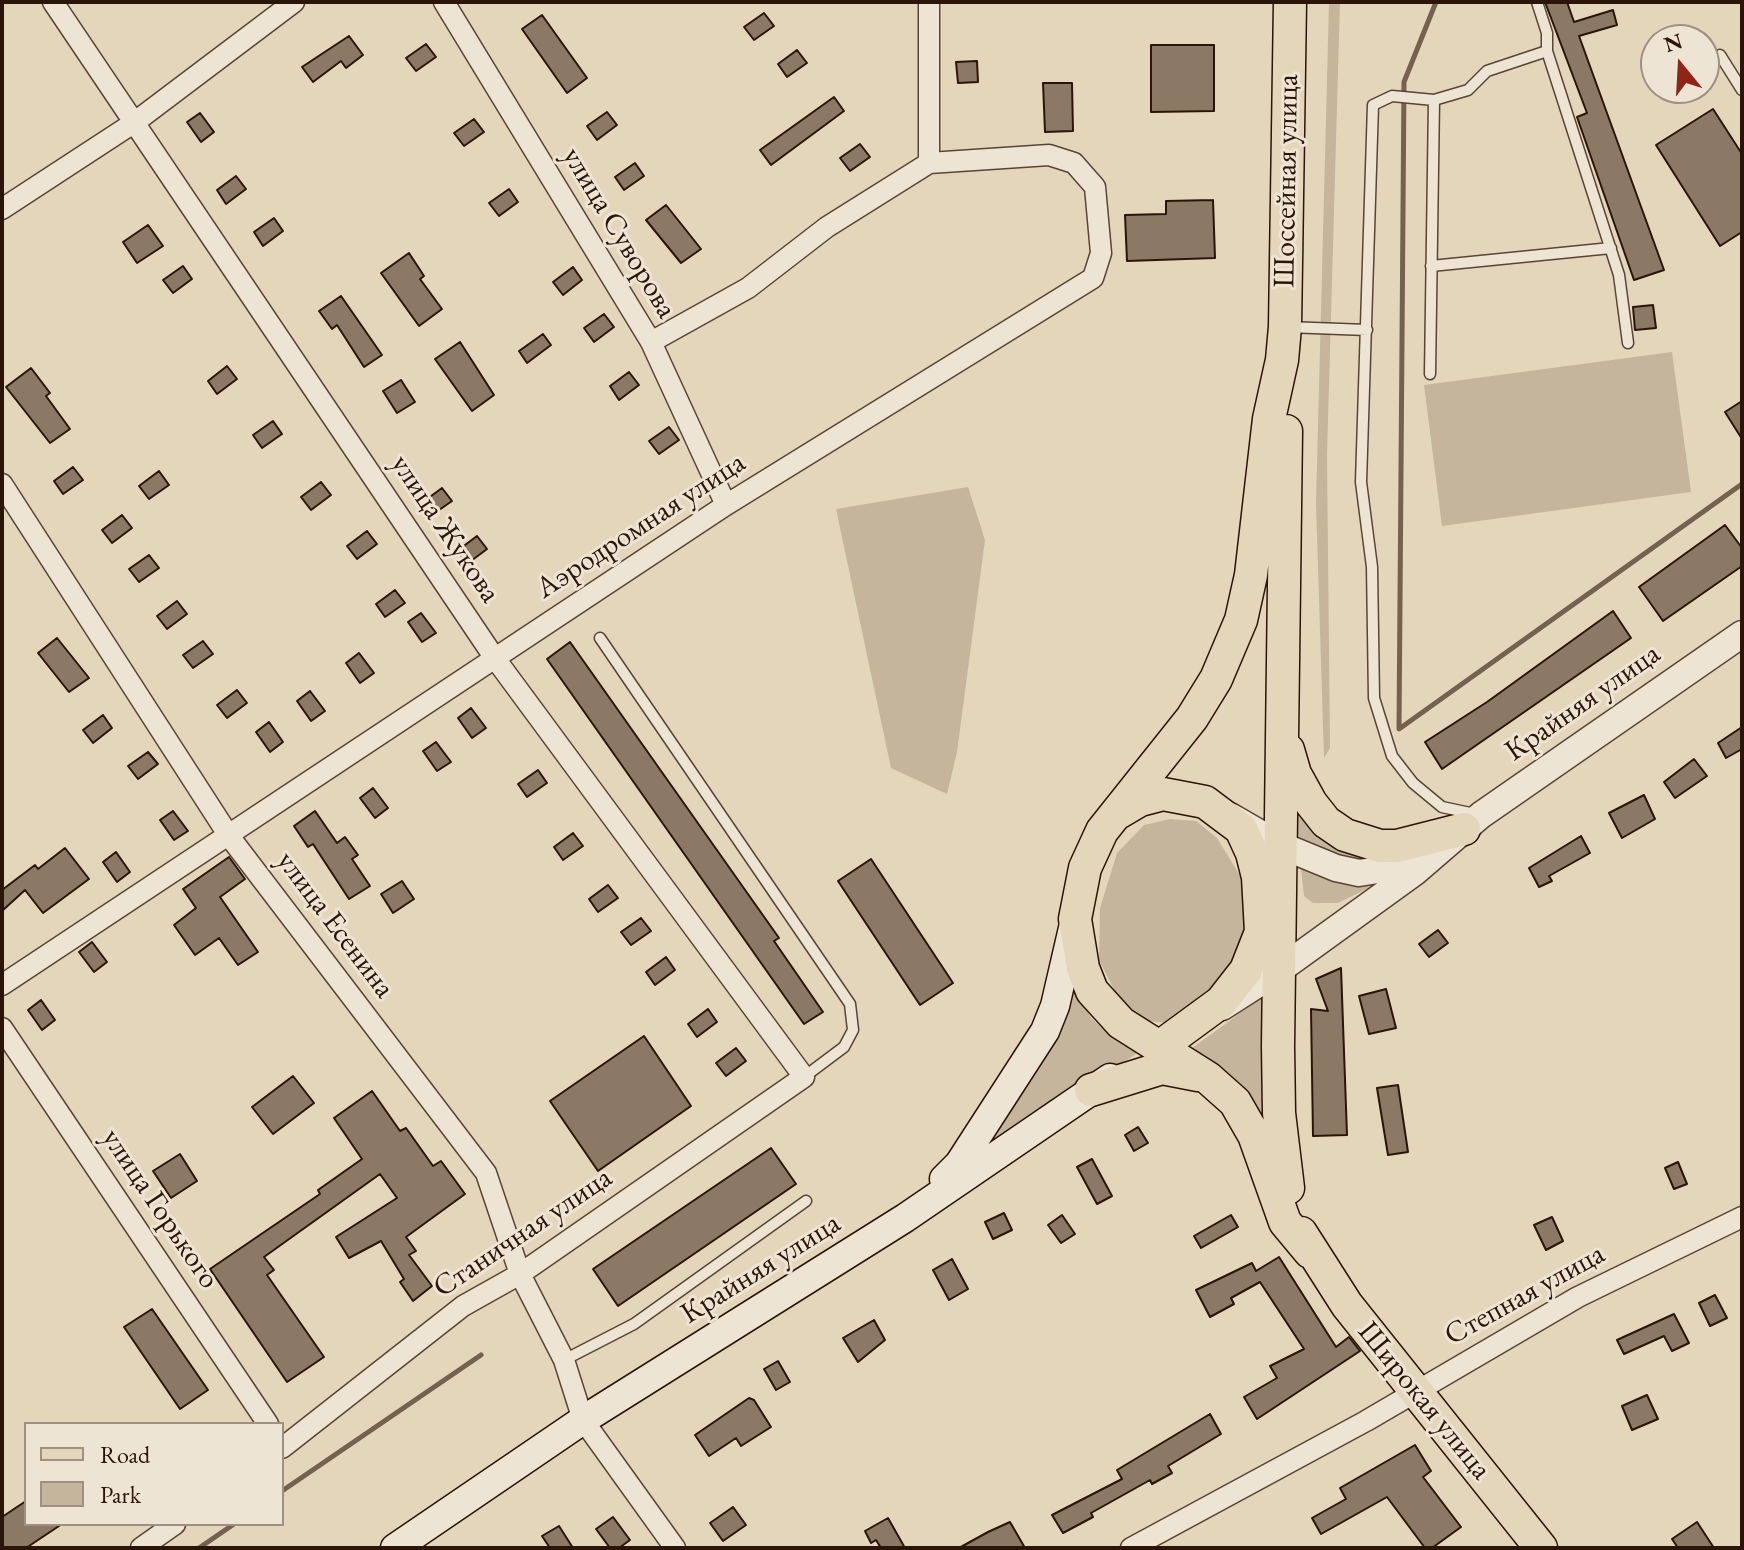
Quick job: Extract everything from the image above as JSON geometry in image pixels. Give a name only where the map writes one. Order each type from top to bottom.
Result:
[{"type":"main road","name":"Шоссейная улица","points":[[1282,360],[1293,5]]},
{"type":"main road","points":[[1282,360],[1286,447],[1278,971],[1282,1145],[1290,1200],[1310,1252]]},
{"type":"main road","points":[[905,1218],[959,1164],[1035,1049],[1055,1006],[1085,868],[1112,816],[1192,718],[1216,679],[1241,620],[1259,518],[1269,419],[1282,360]]},
{"type":"main road","points":[[1283,732],[1295,774],[1311,803],[1326,822],[1345,835],[1380,846],[1397,846],[1472,822]]},
{"type":"main road","points":[[1112,816],[1140,800],[1163,794],[1205,802],[1241,829],[1279,924]]},
{"type":"main road","points":[[1161,1046],[1221,1002],[1246,970],[1261,932],[1258,877]]},
{"type":"main road","points":[[1075,919],[1083,968],[1092,991],[1121,1023],[1208,1078],[1242,1113],[1254,1135],[1285,1222],[1310,1252]]},
{"type":"main road","name":"Крайняя улица","points":[[395,1548],[583,1420],[905,1218],[1091,1090],[1161,1046]]},
{"type":"main road","points":[[1091,1090],[1162,1068],[1208,1078]]},
{"type":"main road","name":"Широкая улица","points":[[1310,1252],[1347,1305],[1541,1548]]},
{"type":"street","name":"улица Жукова","points":[[53,2],[494,657],[804,1077]]},
{"type":"street","points":[[2,209],[135,122],[294,2]]},
{"type":"street","name":"улица Суворова","points":[[444,2],[651,342],[726,505]]},
{"type":"street","points":[[651,342],[748,288],[827,227],[929,163],[929,2]]},
{"type":"street","name":"Аэродромная улица","points":[[2,985],[726,505],[1093,278],[1101,253],[1095,187],[1074,163],[1049,155],[929,163]]},
{"type":"street","name":"улица Есенина","points":[[2,484],[229,836],[486,1173],[520,1274],[564,1360],[583,1420],[675,1548]]},
{"type":"street","name":"Крайняя улица","points":[[1472,822],[1742,634]]},
{"type":"street","points":[[1205,802],[1280,845],[1336,868],[1359,873],[1384,869],[1413,859],[1472,822]]},
{"type":"street","points":[[1192,1026],[1278,971],[1415,872],[1472,822]]},
{"type":"street","name":"улица Горького","points":[[2,1028],[267,1422]]},
{"type":"street","name":"Станичная улица","points":[[284,1445],[463,1306],[520,1274],[804,1077]]},
{"type":"street","name":"Степная улица","points":[[1131,1548],[1366,1421],[1578,1297],[1742,1217]]},
{"type":"street","points":[[141,1548],[172,1526]]},
{"type":"lane","points":[[1537,2],[1547,33],[1547,51],[1619,275],[1628,343]]},
{"type":"lane","points":[[1472,822],[1442,807],[1413,783],[1392,756],[1380,726],[1374,698],[1372,567],[1361,482],[1373,105],[1392,96],[1434,100],[1468,90],[1487,71],[1547,51]]},
{"type":"lane","points":[[1720,55],[1742,90]]},
{"type":"lane","points":[[1430,374],[1434,100]]},
{"type":"lane","points":[[1431,266],[1611,248]]},
{"type":"lane","points":[[1285,327],[1367,330]]},
{"type":"lane","points":[[600,638],[850,1004],[853,1030],[844,1047],[804,1077]]},
{"type":"lane","points":[[564,1360],[634,1324],[806,1201]]},
{"type":"green space","points":[[1329,2],[1340,2],[1327,455],[1330,748],[1324,758],[1316,503]]},
{"type":"green space","points":[[1672,352],[1691,492],[1442,526],[1424,385]]},
{"type":"green space","points":[[968,487],[985,540],[957,752],[947,794],[891,768],[836,509]]},
{"type":"green space","points":[[1297,793],[1392,861],[1369,867],[1297,845]]},
{"type":"green space","points":[[1170,819],[1196,821],[1217,838],[1247,887],[1252,920],[1223,986],[1171,1023],[1147,1021],[1125,1011],[1099,960],[1100,908],[1117,853],[1144,825]]},
{"type":"green space","points":[[1300,860],[1385,880],[1338,903],[1313,903],[1304,896]]},
{"type":"green space","points":[[1074,992],[1092,1019],[1111,1037],[1137,1053],[960,1174],[1044,1057]]},
{"type":"green space","points":[[1261,998],[1264,1116],[1242,1087],[1224,1073],[1184,1054]]},
{"type":"building","points":[[1545,2],[1567,2],[1574,22],[1613,10],[1617,25],[1579,36],[1664,270],[1634,280],[1577,117],[1587,113]]},
{"type":"building","points":[[764,13],[774,26],[754,40],[744,27]]},
{"type":"building","points":[[542,15],[587,78],[567,93],[522,29]]},
{"type":"building","points":[[349,36],[363,55],[346,68],[341,61],[313,82],[302,67]]},
{"type":"building","points":[[426,44],[436,57],[416,71],[406,58]]},
{"type":"building","points":[[1151,45],[1214,45],[1214,111],[1151,112]]},
{"type":"building","points":[[797,50],[807,63],[787,77],[778,64]]},
{"type":"building","points":[[977,61],[978,82],[958,83],[956,62]]},
{"type":"building","points":[[1043,83],[1072,83],[1073,131],[1045,132]]},
{"type":"building","points":[[834,97],[844,111],[771,165],[760,150]]},
{"type":"building","points":[[1713,109],[1742,154],[1742,232],[1720,246],[1656,145]]},
{"type":"building","points":[[607,112],[617,125],[597,140],[587,126]]},
{"type":"building","points":[[200,113],[214,132],[201,142],[187,122]]},
{"type":"building","points":[[474,119],[484,132],[464,146],[454,133]]},
{"type":"building","points":[[860,144],[870,157],[850,171],[840,158]]},
{"type":"building","points":[[635,163],[644,176],[624,190],[615,177]]},
{"type":"building","points":[[236,176],[246,189],[226,204],[217,190]]},
{"type":"building","points":[[509,189],[518,202],[499,216],[489,203]]},
{"type":"building","points":[[1213,200],[1215,258],[1127,261],[1125,215],[1166,214],[1166,201]]},
{"type":"building","points":[[666,205],[701,249],[681,263],[646,220]]},
{"type":"building","points":[[274,218],[283,231],[263,246],[254,232]]},
{"type":"building","points":[[148,225],[163,246],[137,263],[123,242]]},
{"type":"building","points":[[409,253],[424,276],[420,279],[442,309],[419,326],[381,273]]},
{"type":"building","points":[[183,266],[192,279],[173,293],[163,280]]},
{"type":"building","points":[[573,267],[582,280],[563,295],[553,282]]},
{"type":"building","points":[[341,296],[382,355],[364,367],[337,325],[332,329],[319,311]]},
{"type":"building","points":[[1653,305],[1656,328],[1635,330],[1633,307]]},
{"type":"building","points":[[604,314],[614,327],[594,342],[584,328]]},
{"type":"building","points":[[543,334],[551,345],[527,363],[519,351]]},
{"type":"building","points":[[460,342],[494,395],[472,411],[435,359]]},
{"type":"building","points":[[227,366],[237,379],[217,394],[208,381]]},
{"type":"building","points":[[31,368],[50,393],[46,396],[70,429],[50,443],[6,387]]},
{"type":"building","points":[[629,372],[639,385],[619,400],[610,386]]},
{"type":"building","points":[[401,380],[415,402],[397,413],[383,391]]},
{"type":"building","points":[[1742,401],[1742,439],[1725,412]]},
{"type":"building","points":[[273,421],[282,434],[262,448],[253,435]]},
{"type":"building","points":[[669,427],[679,440],[659,454],[649,441]]},
{"type":"building","points":[[73,467],[83,480],[63,494],[54,481]]},
{"type":"building","points":[[159,471],[169,485],[149,499],[139,486]]},
{"type":"building","points":[[321,482],[331,495],[311,510],[301,497]]},
{"type":"building","points":[[442,488],[452,501],[432,515],[423,502]]},
{"type":"building","points":[[122,515],[132,528],[112,543],[102,530]]},
{"type":"building","points":[[1725,525],[1742,548],[1742,566],[1663,621],[1639,587]]},
{"type":"building","points":[[367,531],[377,544],[357,559],[347,546]]},
{"type":"building","points":[[477,536],[487,549],[467,564],[457,551]]},
{"type":"building","points":[[149,555],[159,568],[139,582],[129,569]]},
{"type":"building","points":[[395,590],[405,603],[385,617],[376,604]]},
{"type":"building","points":[[177,601],[187,614],[167,629],[157,616]]},
{"type":"building","points":[[1613,611],[1631,638],[1442,769],[1425,742],[1487,702]]},
{"type":"building","points":[[421,613],[436,633],[422,642],[408,622]]},
{"type":"building","points":[[57,638],[89,678],[69,692],[38,653]]},
{"type":"building","points":[[203,641],[213,654],[193,668],[183,655]]},
{"type":"building","points":[[570,642],[779,938],[774,941],[823,1012],[804,1024],[547,659]]},
{"type":"building","points":[[359,653],[374,673],[360,683],[346,663]]},
{"type":"building","points":[[237,690],[247,703],[227,718],[217,705]]},
{"type":"building","points":[[310,691],[325,711],[311,721],[297,701]]},
{"type":"building","points":[[471,708],[486,728],[472,738],[458,718]]},
{"type":"building","points":[[103,715],[112,728],[93,743],[83,730]]},
{"type":"building","points":[[269,722],[283,742],[270,752],[256,732]]},
{"type":"building","points":[[1742,727],[1742,749],[1726,758],[1718,743]]},
{"type":"building","points":[[436,742],[451,762],[437,771],[423,751]]},
{"type":"building","points":[[148,752],[158,764],[138,779],[128,766]]},
{"type":"building","points":[[1694,759],[1707,776],[1675,798],[1664,782]]},
{"type":"building","points":[[538,770],[547,783],[527,797],[518,784]]},
{"type":"building","points":[[373,788],[388,808],[375,818],[360,798]]},
{"type":"building","points":[[1644,795],[1655,819],[1622,838],[1609,813]]},
{"type":"building","points":[[173,811],[188,831],[174,840],[160,820]]},
{"type":"building","points":[[315,811],[337,843],[345,837],[358,855],[352,859],[370,886],[349,899],[313,844],[308,847],[294,826]]},
{"type":"building","points":[[573,833],[583,846],[563,860],[554,847]]},
{"type":"building","points":[[1581,836],[1590,853],[1549,876],[1552,881],[1539,887],[1529,868]]},
{"type":"building","points":[[65,848],[89,879],[43,913],[25,890],[2,911],[2,890],[35,865],[38,869]]},
{"type":"building","points":[[116,852],[130,872],[117,882],[103,862]]},
{"type":"building","points":[[229,857],[245,879],[220,897],[258,952],[238,965],[219,938],[195,955],[174,925],[196,908],[183,889]]},
{"type":"building","points":[[871,859],[953,983],[920,1005],[838,881]]},
{"type":"building","points":[[402,881],[414,899],[393,913],[381,894]]},
{"type":"building","points":[[608,885],[618,898],[598,912],[589,899]]},
{"type":"building","points":[[641,918],[651,931],[631,945],[621,932]]},
{"type":"building","points":[[1438,930],[1448,943],[1429,957],[1419,944]]},
{"type":"building","points":[[92,942],[107,962],[94,972],[79,952]]},
{"type":"building","points":[[666,957],[675,970],[655,985],[646,972]]},
{"type":"building","points":[[1341,968],[1347,1135],[1313,1136],[1311,1009],[1328,1011],[1316,979]]},
{"type":"building","points":[[1386,989],[1396,1028],[1369,1034],[1359,996]]},
{"type":"building","points":[[41,1000],[55,1020],[42,1030],[28,1010]]},
{"type":"building","points":[[708,1009],[717,1022],[697,1037],[688,1024]]},
{"type":"building","points":[[644,1036],[691,1106],[598,1171],[550,1101]]},
{"type":"building","points":[[736,1048],[746,1061],[726,1076],[716,1063]]},
{"type":"building","points":[[293,1076],[314,1103],[273,1134],[252,1107]]},
{"type":"building","points":[[1398,1085],[1408,1152],[1388,1155],[1377,1088]]},
{"type":"building","points":[[372,1091],[400,1131],[406,1128],[433,1166],[441,1161],[465,1194],[406,1237],[416,1251],[409,1255],[432,1286],[413,1301],[400,1282],[404,1279],[381,1241],[349,1258],[336,1237],[397,1198],[380,1174],[264,1257],[274,1270],[267,1275],[324,1357],[287,1382],[210,1269],[320,1194],[318,1190],[362,1159],[334,1118]]},
{"type":"building","points":[[1138,1127],[1148,1143],[1134,1151],[1125,1135]]},
{"type":"building","points":[[771,1148],[796,1184],[618,1306],[593,1269]]},
{"type":"building","points":[[180,1154],[197,1181],[171,1198],[153,1171]]},
{"type":"building","points":[[1092,1159],[1112,1196],[1097,1204],[1077,1167]]},
{"type":"building","points":[[1678,1162],[1687,1184],[1674,1189],[1665,1168]]},
{"type":"building","points":[[1004,1213],[1012,1230],[993,1239],[985,1222]]},
{"type":"building","points":[[1062,1215],[1075,1234],[1061,1243],[1048,1225]]},
{"type":"building","points":[[1231,1215],[1238,1227],[1201,1248],[1194,1236]]},
{"type":"building","points":[[1552,1217],[1563,1241],[1546,1250],[1534,1225]]},
{"type":"building","points":[[1279,1257],[1336,1347],[1349,1337],[1360,1351],[1257,1419],[1244,1397],[1277,1378],[1270,1366],[1304,1349],[1260,1282],[1231,1298],[1234,1304],[1210,1317],[1196,1290],[1252,1263],[1256,1271]]},
{"type":"building","points":[[952,1259],[968,1289],[949,1300],[933,1270]]},
{"type":"building","points":[[1715,1295],[1727,1318],[1710,1326],[1699,1303]]},
{"type":"building","points":[[152,1309],[208,1390],[180,1409],[124,1327]]},
{"type":"building","points":[[1674,1314],[1689,1343],[1672,1351],[1664,1336],[1624,1354],[1617,1340]]},
{"type":"building","points":[[874,1320],[885,1340],[858,1362],[843,1338]]},
{"type":"building","points":[[778,1361],[790,1382],[776,1390],[764,1369]]},
{"type":"building","points":[[1647,1395],[1658,1419],[1632,1430],[1622,1406]]},
{"type":"building","points":[[749,1398],[754,1400],[771,1427],[741,1446],[736,1438],[709,1456],[695,1435]]},
{"type":"building","points":[[1210,1414],[1221,1434],[1168,1466],[1172,1473],[1152,1484],[1150,1480],[1091,1513],[1093,1517],[1063,1533],[1052,1515],[1122,1479],[1117,1470]]},
{"type":"building","points":[[1415,1445],[1431,1471],[1423,1477],[1461,1527],[1432,1548],[1425,1548],[1387,1497],[1321,1534],[1312,1518],[1346,1499],[1340,1488]]},
{"type":"building","points":[[24,1502],[24,1526],[59,1526],[26,1548],[2,1548],[2,1517]]},
{"type":"building","points":[[733,1507],[746,1525],[723,1541],[710,1523]]},
{"type":"building","points":[[613,1517],[630,1540],[619,1548],[610,1548],[596,1529]]},
{"type":"building","points":[[888,1518],[905,1548],[881,1548],[876,1540],[871,1543],[865,1531]]},
{"type":"building","points":[[1010,1522],[1025,1548],[959,1548],[988,1532]]},
{"type":"building","points":[[1697,1522],[1714,1548],[1678,1548],[1672,1539]]},
{"type":"building","points":[[559,1526],[573,1548],[550,1548],[542,1536]]},
{"type":"waterway","points":[[1436,2],[1404,82],[1399,729],[1742,484]]},
{"type":"waterway","points":[[284,1490],[481,1355]]},
{"type":"waterway","points":[[199,1548],[231,1526]]}]
